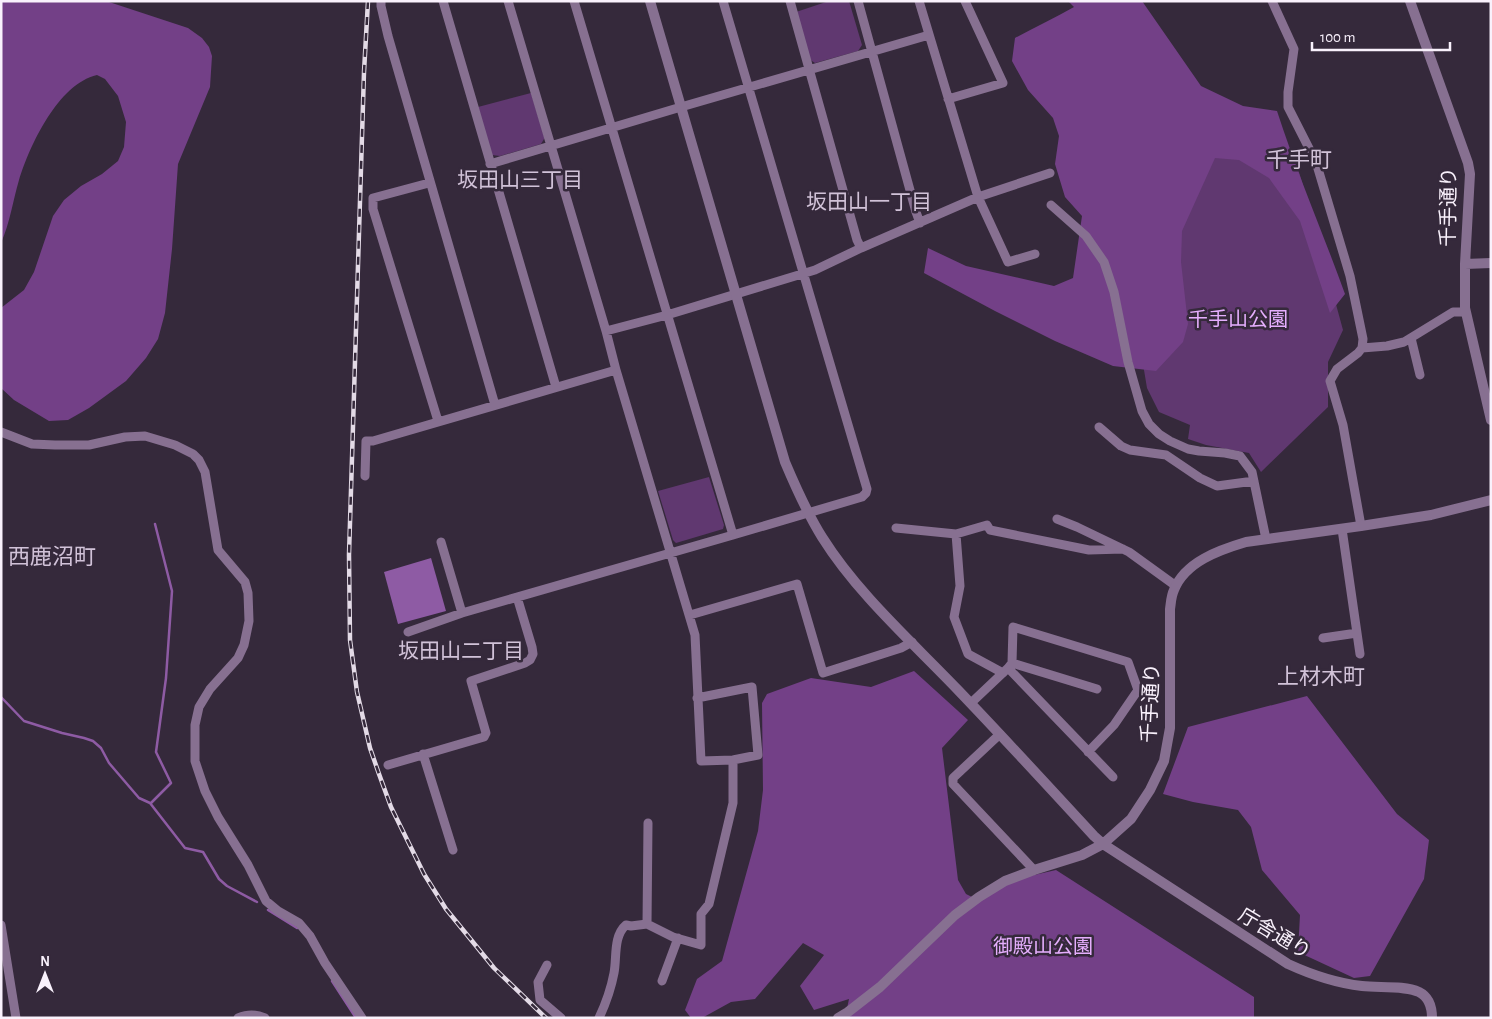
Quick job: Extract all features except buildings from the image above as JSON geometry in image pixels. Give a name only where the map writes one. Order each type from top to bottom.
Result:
[{"type":"street","points":[[381,1],[388,36],[495,404]]},
{"type":"street","points":[[443,1],[556,386]]},
{"type":"street","points":[[508,1],[670,553],[690,615],[695,635],[697,698],[701,761],[732,760],[758,755],[752,687],[697,698]]},
{"type":"street","points":[[574,1],[733,535]]},
{"type":"street","name":"庁舎通り","points":[[650,1],[786,462],[800,497],[827,545],[859,586],[1094,836],[1104,844],[1288,964],[1317,976],[1340,982],[1362,986],[1410,989],[1420,992],[1426,996],[1431,1005],[1432,1018]]},
{"type":"street","points":[[408,632],[462,613],[862,497],[866,493],[867,489],[724,1]]},
{"type":"street","points":[[790,1],[857,240],[861,248]]},
{"type":"street","points":[[858,1],[920,222]]},
{"type":"street","points":[[919,1],[978,197],[1008,262],[1035,254]]},
{"type":"street","points":[[948,99],[1002,83],[965,1]]},
{"type":"street","points":[[1272,1],[1294,49],[1288,92],[1288,107],[1316,162],[1350,276],[1363,339],[1362,348],[1337,369],[1330,381],[1343,425],[1361,526]]},
{"type":"street","name":"千手通り","points":[[1410,1],[1468,163],[1470,174],[1464,264],[1465,312],[1491,420]]},
{"type":"street","points":[[490,164],[929,35]]},
{"type":"street","points":[[606,331],[667,315],[815,270],[978,197],[1050,173]]},
{"type":"street","points":[[430,183],[373,198],[373,209],[438,421]]},
{"type":"street","points":[[1051,205],[1086,236],[1104,262],[1114,292],[1128,362],[1142,411],[1149,424],[1158,434],[1188,449],[1240,456],[1252,472],[1266,539]]},
{"type":"street","points":[[1464,264],[1491,263]]},
{"type":"street","points":[[1362,348],[1387,346],[1404,342],[1453,312],[1465,312]]},
{"type":"street","points":[[1411,338],[1420,375]]},
{"type":"street","points":[[365,476],[366,441],[373,441],[616,370]]},
{"type":"street","points":[[1099,427],[1121,446],[1130,450],[1166,455],[1200,478],[1217,486],[1254,481]]},
{"type":"street","points":[[1,432],[32,444],[54,445],[89,444],[125,437],[152,437],[175,444],[194,454],[199,460],[204,472],[218,550],[245,582],[248,593],[249,621],[244,644],[238,658],[210,688],[200,707],[195,725],[195,761],[218,817],[248,865],[266,901],[278,912],[299,923],[310,936],[325,963],[362,1018]]},
{"type":"street","name":"千手通り","points":[[838,1018],[880,987],[955,915],[979,897],[1005,881],[1082,855],[1104,844],[1131,819],[1150,790],[1164,761],[1170,728],[1170,610],[1173,591],[1182,576],[1192,565],[1212,554],[1246,542],[1431,515],[1491,500]]},
{"type":"street","points":[[1057,519],[1123,549],[1176,586]]},
{"type":"street","points":[[896,528],[956,534],[987,524],[990,530],[1088,550],[1123,549]]},
{"type":"street","points":[[1342,529],[1360,654]]},
{"type":"street","points":[[956,534],[960,586],[954,617],[968,654],[1007,668],[1097,689]]},
{"type":"street","points":[[441,542],[462,613]]},
{"type":"street","points":[[690,615],[797,584],[823,673],[901,648],[912,642]]},
{"type":"street","points":[[388,764],[484,737],[486,733],[471,681],[530,660],[532,654],[532,647],[517,597]]},
{"type":"street","points":[[971,703],[1007,668],[1014,627],[1128,662],[1138,690],[1114,725],[1088,752]]},
{"type":"street","points":[[1323,638],[1357,633]]},
{"type":"street","points":[[1007,668],[1113,777]]},
{"type":"street","points":[[1000,734],[953,778],[953,784],[1034,870]]},
{"type":"street","points":[[423,754],[453,850]]},
{"type":"street","points":[[598,1018],[608,1000],[614,973],[618,936],[626,925],[647,924],[678,938],[701,945],[701,914],[709,904],[733,803],[732,760]]},
{"type":"street","points":[[647,924],[648,823]]},
{"type":"street","points":[[1,925],[16,1018]]},
{"type":"street","points":[[662,981],[678,938]]},
{"type":"street","points":[[547,965],[538,982],[540,1000],[561,1018]]},
{"type":"street","points":[[238,1018],[254,1014],[265,1018]]},
{"type":"green space","points":[[1,1],[106,1],[188,28],[202,38],[209,47],[212,56],[210,87],[178,164],[165,313],[158,339],[146,358],[126,381],[89,408],[68,420],[49,421],[14,400],[1,388],[1,308],[24,290],[34,272],[53,216],[64,200],[118,161],[124,147],[126,122],[118,96],[105,79],[97,75],[83,81],[70,90],[47,118],[30,150],[19,180],[1,243]]},
{"type":"green space","points":[[829,1],[849,1],[862,45],[858,51],[815,63],[809,59],[796,12]]},
{"type":"green space","points":[[1068,1],[1142,1],[1201,86],[1243,106],[1277,111],[1345,294],[1330,313],[1300,221],[1269,178],[1239,160],[1215,158],[1182,231],[1181,262],[1188,324],[1183,342],[1156,371],[1113,366],[1055,341],[924,273],[928,248],[966,266],[1054,286],[1073,278],[1082,216],[1065,197],[1055,164],[1059,136],[1053,118],[1028,90],[1012,61],[1015,38],[1074,7]]},
{"type":"green space","points":[[531,93],[544,136],[541,144],[500,156],[492,155],[478,107]]},
{"type":"green space","name":"千手山公園","points":[[1280,139],[1295,159],[1343,330],[1328,362],[1328,407],[1261,472],[1249,453],[1206,445],[1188,439],[1190,425],[1159,412],[1147,388],[1142,358],[1085,165]]},
{"type":"green space","points":[[709,477],[724,525],[723,529],[676,543],[673,540],[658,491]]},
{"type":"green space","name":"御殿山公園","points":[[914,671],[968,720],[942,748],[958,880],[966,894],[976,899],[1021,878],[1056,870],[1254,997],[1254,1018],[845,1018],[849,999],[814,1010],[800,986],[824,955],[803,943],[755,999],[731,1002],[702,1018],[691,1018],[685,1010],[697,979],[722,961],[758,831],[763,790],[762,703],[767,694],[811,678],[871,687]]},
{"type":"green space","points":[[1307,696],[1397,814],[1429,840],[1424,879],[1370,976],[1354,978],[1298,952],[1300,915],[1262,870],[1251,827],[1238,810],[1193,802],[1163,794],[1188,727]]},
{"type":"shaded area","points":[[431,558],[446,611],[398,624],[384,572]]},
{"type":"waterway","points":[[151,803],[171,783],[156,752],[166,678],[172,591],[155,524]]},
{"type":"waterway","points":[[1,697],[24,721],[93,741],[101,748],[109,763],[139,798],[150,803],[185,848],[203,852],[219,879],[227,886],[257,902]]},
{"type":"waterway","points":[[268,910],[297,928]]},
{"type":"waterway","points":[[332,981],[356,1018]]},
{"type":"railway","points":[[368,1],[364,72],[349,555],[350,640],[357,692],[370,748],[391,807],[424,874],[446,909],[494,968],[546,1018]]},
{"type":"district","name":"千手町","points":[[1299,159]]},
{"type":"district","name":"坂田山三丁目","points":[[520,180]]},
{"type":"district","name":"坂田山一丁目","points":[[869,202]]},
{"type":"district","name":"西鹿沼町","points":[[52,556]]},
{"type":"district","name":"坂田山二丁目","points":[[461,651]]},
{"type":"district","name":"上材木町","points":[[1321,676]]}]
